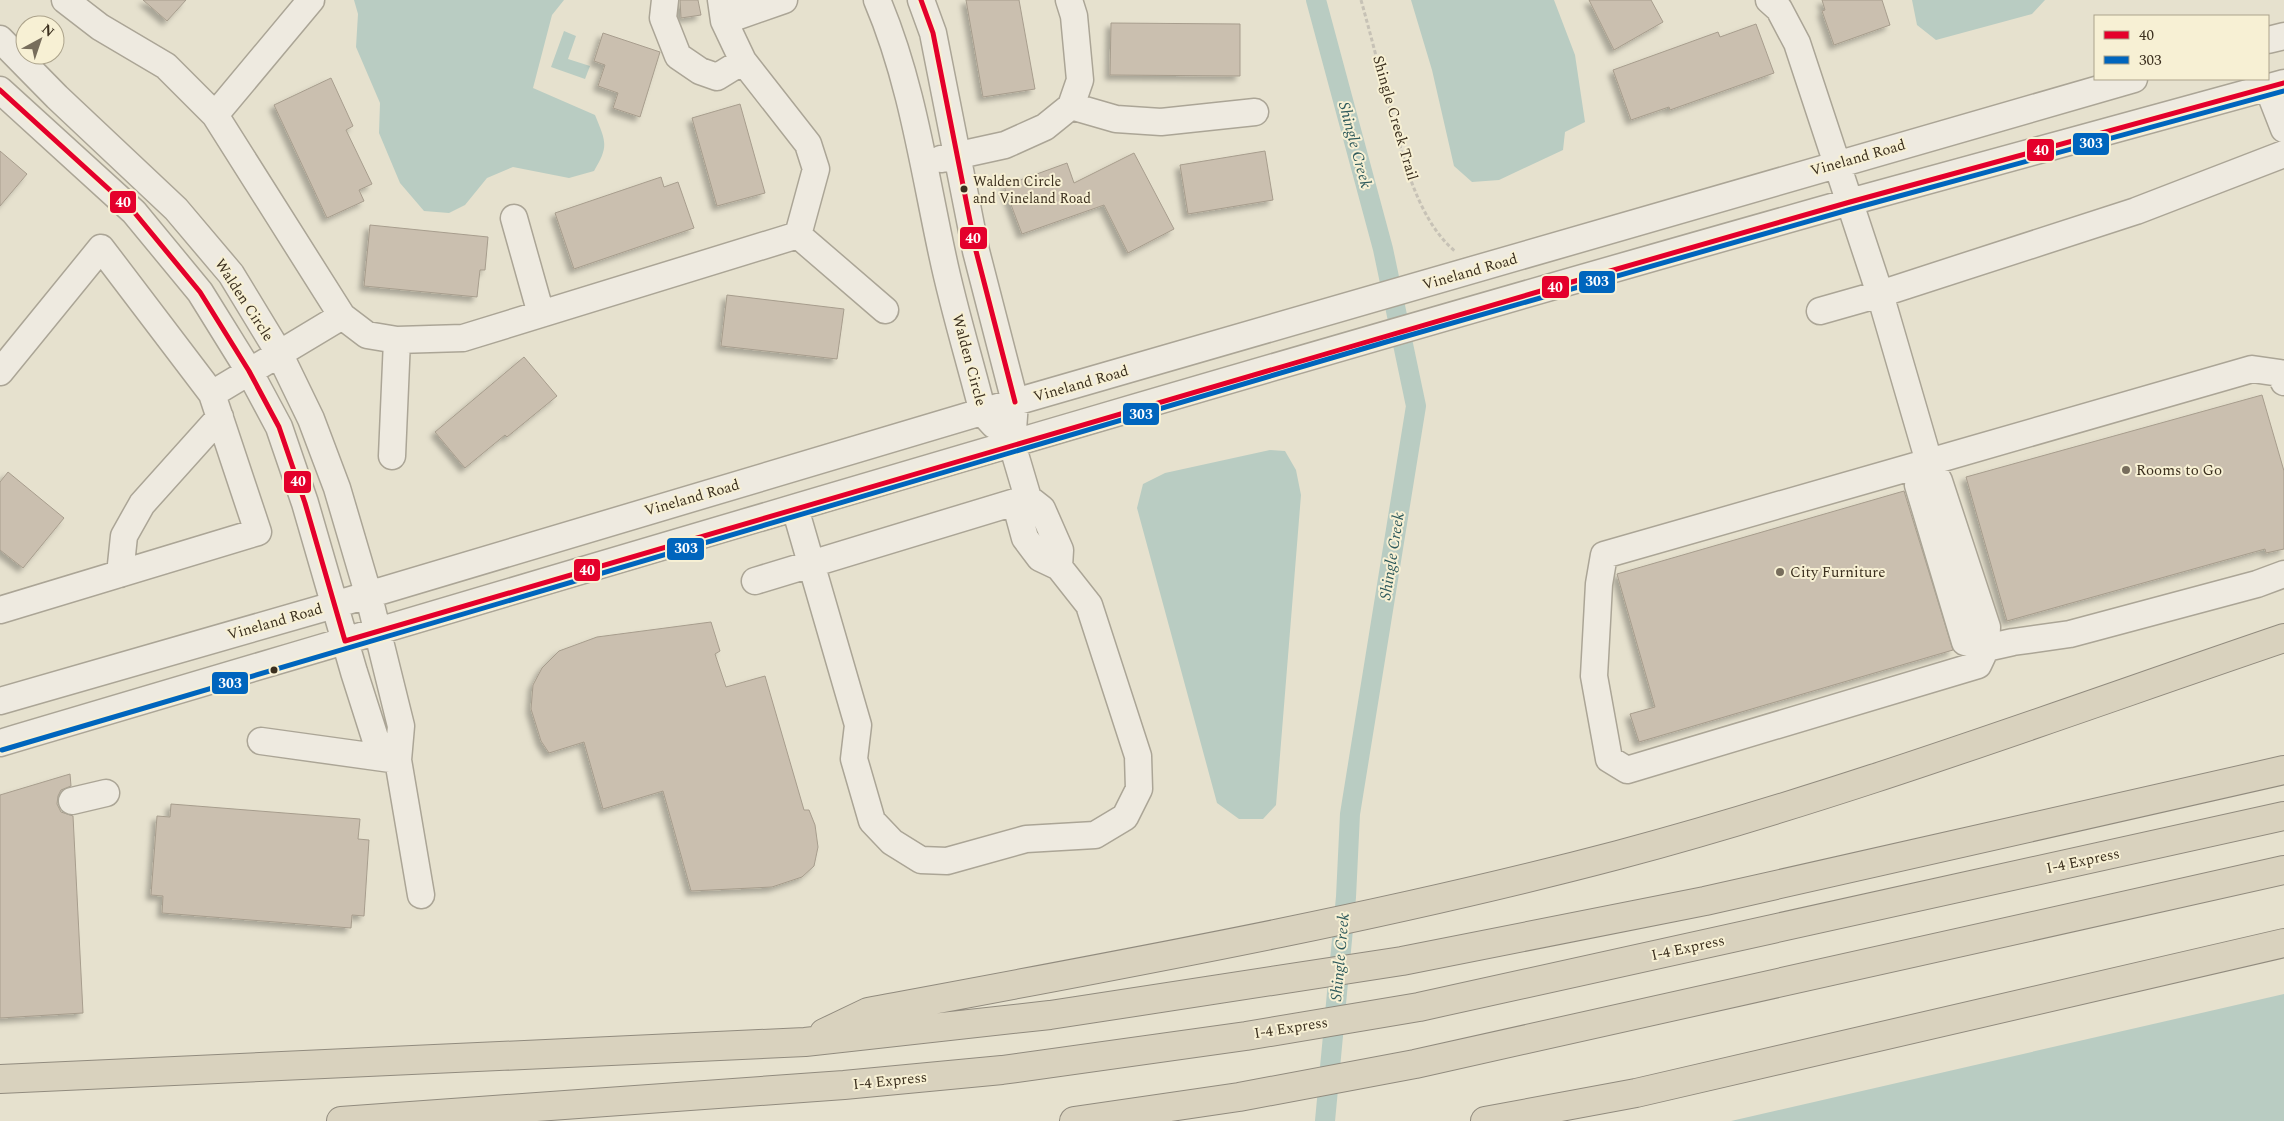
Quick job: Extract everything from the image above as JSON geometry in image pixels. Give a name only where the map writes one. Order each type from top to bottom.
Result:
[{"type":"highway","points":[[805,1042],[868,1012],[1268,937],[1425,903],[1620,854],[1832,792],[2284,638]]},
{"type":"highway","points":[[0,1079],[805,1042],[1050,1015],[1402,961],[1705,901],[2284,770]]},
{"type":"highway","name":"I-4 Express","points":[[340,1121],[844,1085],[1002,1070],[1246,1036],[1419,1007],[2284,816]]},
{"type":"highway","points":[[1074,1121],[1239,1097],[1415,1064],[2284,870]]},
{"type":"highway","points":[[1486,1121],[1636,1093],[2284,943]]},
{"type":"street","points":[[65,0],[100,27],[166,66],[215,114],[342,316],[367,336],[397,340],[463,338],[798,235]]},
{"type":"street","points":[[215,114],[311,0]]},
{"type":"street","points":[[665,0],[663,18],[678,56],[700,71],[717,77],[743,61]]},
{"type":"street","points":[[723,10],[755,0]]},
{"type":"street","points":[[723,10],[784,0]]},
{"type":"street","name":"Walden Circle","points":[[877,0],[890,31],[910,104],[943,260],[983,413],[1012,444]]},
{"type":"street","points":[[795,508],[858,725],[854,759],[872,821],[892,842],[921,860],[948,861],[1026,839],[1095,835],[1125,817],[1139,789],[1138,756],[1089,605],[1059,567],[1040,558],[1025,538],[1019,516],[1028,498],[1012,444],[1015,402],[976,251],[933,33],[921,0]]},
{"type":"street","points":[[923,164],[1005,145],[1044,127],[1071,106],[1080,80],[1074,16],[1069,0]]},
{"type":"street","points":[[1768,0],[1779,9],[1797,43],[1880,294],[1929,462],[1918,485],[1958,576],[1965,642],[1986,648],[2070,634],[2257,584],[2284,574]]},
{"type":"street","points":[[723,10],[743,61],[808,144],[816,169],[798,235]]},
{"type":"street","points":[[2269,40],[2284,36]]},
{"type":"street","name":"Walden Circle","points":[[5,57],[176,209],[231,274],[279,353],[310,419],[337,488],[378,631],[401,726],[398,760],[421,895]]},
{"type":"street","name":"Vineland Road","points":[[0,701],[334,605],[368,593],[1015,402],[1441,281],[2131,80]]},
{"type":"street","points":[[0,743],[1012,444],[1454,316],[1850,202],[2276,85],[2284,129]]},
{"type":"street","points":[[0,90],[134,212],[200,292],[249,371],[279,427],[305,503],[377,744],[398,760]]},
{"type":"street","points":[[1071,106],[1116,119],[1161,122],[1255,112]]},
{"type":"street","points":[[1820,311],[1880,294],[2136,211],[2284,154]]},
{"type":"street","points":[[514,218],[541,314]]},
{"type":"street","points":[[798,235],[885,310]]},
{"type":"street","points":[[0,372],[101,248],[216,405],[258,532],[0,610]]},
{"type":"street","points":[[120,574],[124,536],[142,504],[216,405],[249,371],[342,316]]},
{"type":"street","points":[[392,456],[397,340]]},
{"type":"street","points":[[1986,648],[1978,665],[1627,770],[1609,759],[1594,676],[1599,584],[1604,555],[1768,510],[1816,494],[2252,369],[2280,373],[2284,382]]},
{"type":"street","points":[[755,582],[1028,498]]},
{"type":"street","points":[[261,741],[398,760]]},
{"type":"street","points":[[72,801],[106,793]]},
{"type":"path","name":"Shingle Creek Trail","points":[[1361,0],[1401,151],[1423,208],[1445,243],[1458,254]]},
{"type":"shaded area","points":[[354,0],[564,0],[552,15],[533,88],[595,115],[602,132],[604,149],[594,171],[569,178],[513,167],[487,178],[465,205],[449,213],[424,211],[400,183],[379,133],[380,103],[356,47],[358,14]]},
{"type":"shaded area","points":[[1411,0],[1554,0],[1575,55],[1585,122],[1565,132],[1563,150],[1499,180],[1472,182],[1454,166],[1432,70]]},
{"type":"shaded area","points":[[1912,0],[2045,0],[2032,14],[1936,40],[1917,25]]},
{"type":"shaded area","points":[[564,31],[576,36],[568,59],[590,66],[585,79],[551,67]]},
{"type":"shaded area","points":[[1270,450],[1285,451],[1296,470],[1301,495],[1276,805],[1263,819],[1239,819],[1217,803],[1137,508],[1143,484],[1165,473]]},
{"type":"shaded area","points":[[2284,994],[2284,1121],[1731,1121]]},
{"type":"building","points":[[143,0],[186,0],[167,21]]},
{"type":"building","points":[[680,0],[698,0],[701,15],[681,18]]},
{"type":"building","points":[[966,0],[1019,0],[1035,89],[983,97]]},
{"type":"building","points":[[1589,0],[1651,0],[1663,22],[1614,50]]},
{"type":"building","points":[[1822,0],[1882,0],[1890,25],[1834,45],[1822,11],[1825,10]]},
{"type":"building","points":[[1111,23],[1240,24],[1240,76],[1110,75]]},
{"type":"building","points":[[1756,24],[1774,73],[1670,110],[1669,107],[1631,120],[1613,70],[1718,32],[1720,37]]},
{"type":"building","points":[[603,33],[660,52],[640,117],[613,108],[618,93],[598,86],[605,65],[594,61]]},
{"type":"building","points":[[331,78],[353,126],[346,130],[372,184],[359,190],[364,201],[327,218],[274,105]]},
{"type":"building","points":[[740,104],[765,193],[717,206],[692,118]]},
{"type":"building","points":[[0,151],[27,174],[0,206]]},
{"type":"building","points":[[1265,151],[1273,200],[1188,214],[1180,165]]},
{"type":"building","points":[[1134,153],[1174,229],[1128,253],[1104,205],[1022,234],[1004,186],[1067,163],[1074,183]]},
{"type":"building","points":[[661,177],[664,187],[678,182],[694,228],[574,269],[555,213]]},
{"type":"building","points":[[370,225],[488,237],[485,270],[480,270],[477,297],[364,286]]},
{"type":"building","points":[[727,295],[844,309],[837,359],[721,346]]},
{"type":"building","points":[[524,357],[557,396],[465,468],[435,432]]},
{"type":"building","points":[[2262,395],[2284,471],[2284,549],[2266,553],[2265,549],[2007,621],[1966,477]]},
{"type":"building","points":[[8,472],[64,518],[23,568],[0,550],[0,482]]},
{"type":"building","points":[[1904,491],[1953,650],[1639,742],[1630,714],[1655,707],[1617,574]]},
{"type":"building","points":[[711,622],[720,651],[715,654],[726,687],[765,676],[804,810],[809,810],[815,825],[818,847],[814,866],[802,877],[772,887],[691,891],[663,791],[603,809],[584,742],[549,753],[541,741],[531,709],[533,685],[542,668],[559,651],[597,637]]},
{"type":"building","points":[[70,774],[71,786],[61,790],[57,804],[61,812],[73,816],[83,1013],[0,1018],[0,795]]},
{"type":"building","points":[[171,804],[360,819],[358,839],[369,840],[364,916],[352,915],[351,928],[162,913],[163,896],[151,895],[157,816],[170,817]]},
{"type":"waterway","name":"Shingle Creek","points":[[1316,0],[1383,249],[1416,406],[1350,814],[1346,897],[1325,1121]]},
{"type":"transit line","name":"40","points":[[921,0],[933,33],[976,251],[1015,402]]},
{"type":"transit line","name":"40","points":[[345,641],[1551,288],[1850,202],[2284,83]]},
{"type":"transit line","name":"40","points":[[0,90],[134,212],[200,292],[249,371],[279,427],[305,503],[345,641]]},
{"type":"transit line","name":"303","points":[[2,750],[1386,342],[1848,210],[2284,91]]},
{"type":"place","name":"Walden Circle and Vineland Road","points":[[964,189]]},
{"type":"place","name":"Rooms to Go","points":[[2126,470]]},
{"type":"place","name":"City Furniture","points":[[1780,572]]}]
